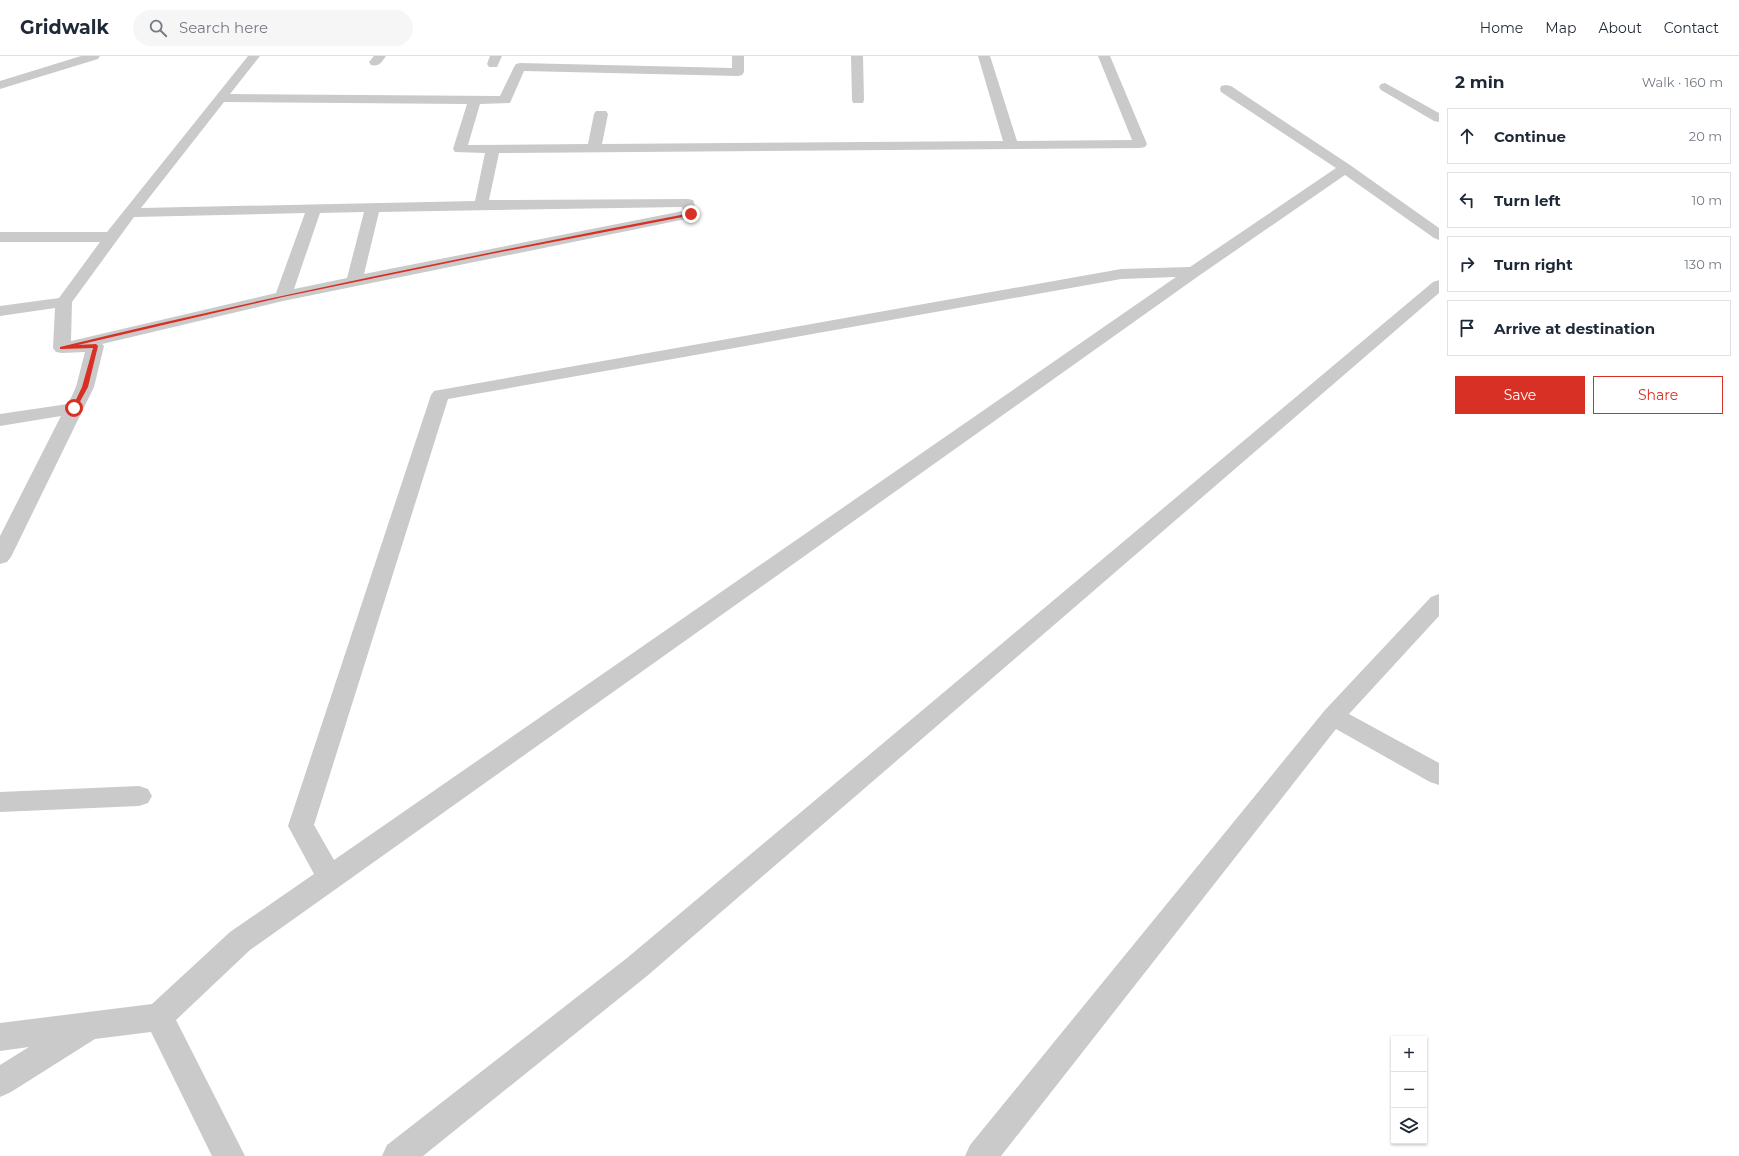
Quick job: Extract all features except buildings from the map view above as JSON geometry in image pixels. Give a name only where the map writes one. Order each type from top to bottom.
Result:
[{"type":"street","points":[[0,84],[94,56]]},
{"type":"street","points":[[62,348],[64,302],[111,237],[254,56]]},
{"type":"street","points":[[613,69],[616,56]]},
{"type":"street","points":[[222,98],[505,100],[520,67],[738,72],[738,56]]},
{"type":"street","points":[[857,56],[858,100]]},
{"type":"street","points":[[984,56],[1011,145]]},
{"type":"street","points":[[475,100],[460,149],[1140,144],[1104,56]]},
{"type":"street","points":[[33,74],[41,62]]},
{"type":"street","points":[[1384,87],[1435,113]]},
{"type":"street","points":[[1226,89],[1345,168],[1439,235]]},
{"type":"street","points":[[594,148],[602,114]]},
{"type":"street","points":[[481,205],[493,149]]},
{"type":"street","points":[[0,1037],[90,1027],[159,1016],[240,941],[1194,272],[1345,168]]},
{"type":"street","points":[[62,348],[283,296],[691,214],[688,203],[481,205],[130,213]]},
{"type":"street","points":[[571,205],[579,236]]},
{"type":"street","points":[[354,282],[372,208]]},
{"type":"street","points":[[283,296],[314,210]]},
{"type":"street","points":[[0,237],[111,237]]},
{"type":"street","points":[[330,878],[301,826],[440,395],[1121,274],[1194,272]]},
{"type":"street","points":[[398,1156],[637,967],[1439,285]]},
{"type":"street","points":[[0,311],[64,302]]},
{"type":"street","points":[[0,557],[85,387],[96,346],[62,348]]},
{"type":"street","points":[[0,420],[74,408]]},
{"type":"street","points":[[981,1156],[1333,716],[1439,602]]},
{"type":"street","points":[[1333,716],[1439,775]]},
{"type":"street","points":[[0,802],[139,796]]},
{"type":"street","points":[[159,1016],[229,1156]]},
{"type":"street","points":[[0,1082],[90,1027]]},
{"type":"route","points":[[74,408],[85,387],[96,346],[62,348],[283,296],[691,214]]}]
